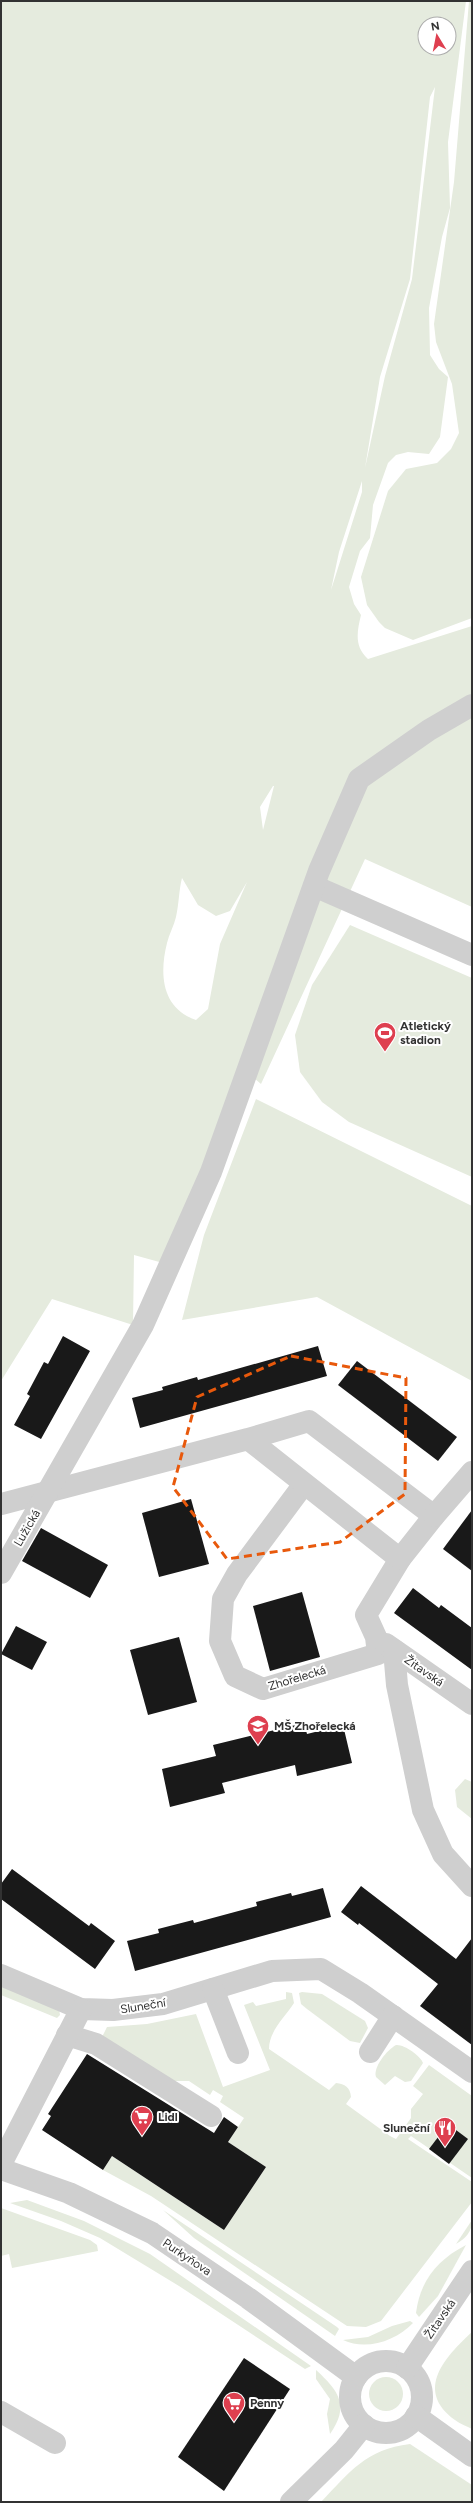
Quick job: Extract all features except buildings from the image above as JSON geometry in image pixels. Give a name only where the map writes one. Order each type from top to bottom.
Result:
[{"type":"street","name":"Lužická","points":[[3,1569],[143,1326],[211,1172],[314,886],[359,779],[429,730],[472,705]]},
{"type":"street","points":[[314,886],[472,955]]},
{"type":"street","points":[[1,1504],[309,1421],[434,1516]]},
{"type":"street","points":[[248,1438],[400,1559]]},
{"type":"street","points":[[472,1472],[434,1516],[400,1559],[366,1615],[383,1647],[397,1685],[423,1810],[443,1854],[472,1886]]},
{"type":"street","name":"Zhořelecká","points":[[304,1484],[237,1574],[223,1599],[220,1641],[235,1676],[262,1689],[383,1647]]},
{"type":"street","name":"Žitavská","points":[[383,1647],[472,1704]]},
{"type":"street","name":"Sluneční","points":[[1,1975],[81,2008],[112,2010],[163,2004],[272,1971],[321,1969],[360,1993],[472,2072]]},
{"type":"street","points":[[213,1989],[238,2054]]},
{"type":"street","points":[[1,2164],[81,2008]]},
{"type":"street","points":[[370,2052],[393,2016]]},
{"type":"street","points":[[67,2035],[96,2044],[211,2116]]},
{"type":"street","name":"Purkyňova","points":[[1,2169],[69,2193],[152,2234],[248,2298],[356,2377]]},
{"type":"street","name":"Žitavská","points":[[407,2368],[472,2271]]},
{"type":"street","points":[[376,2362],[395,2362],[407,2368],[416,2377],[421,2390],[421,2404],[416,2416],[406,2426],[394,2432],[379,2432],[364,2425],[355,2414],[350,2399],[356,2377],[365,2368],[376,2362]]},
{"type":"street","points":[[1,2412],[55,2444]]},
{"type":"street","points":[[416,2416],[472,2456]]},
{"type":"street","points":[[291,2502],[344,2450],[364,2425]]},
{"type":"highlighted area","points":[[291,1356],[406,1378],[405,1494],[340,1542],[227,1559],[173,1487],[197,1397]]},
{"type":"shaded area","points":[[1,1],[466,1],[448,142],[450,208],[442,237],[429,308],[430,355],[439,369],[448,377],[440,437],[429,454],[408,452],[396,455],[388,463],[373,505],[370,538],[360,551],[349,587],[354,604],[361,615],[358,627],[360,649],[368,659],[472,626],[472,907],[365,859],[261,1084],[247,1072],[163,1263],[134,1255],[133,1325],[52,1299],[1,1381]],"holes":[[[435,87],[412,279],[385,376],[365,468],[380,377],[410,279],[430,97]],[[362,481],[362,492],[331,590],[339,552]],[[273,786],[274,786],[263,830],[260,807]],[[182,878],[198,905],[216,916],[230,911],[247,882],[220,944],[208,1009],[196,1020],[185,1015],[176,1007],[170,999],[164,978],[163,967],[165,955],[168,940],[176,917]]]},
{"type":"shaded area","points":[[469,1],[472,1],[472,618],[413,640],[385,628],[379,622],[367,605],[361,577],[388,491],[406,469],[437,463],[451,449],[459,433],[452,384],[436,342],[434,324],[454,182]]},
{"type":"shaded area","name":"Atletický stadion","points":[[350,925],[472,978],[472,1177],[349,1122],[322,1102],[300,1072],[295,1035],[312,985]]},
{"type":"shaded area","points":[[256,1099],[472,1206],[472,1381],[317,1297],[182,1320],[204,1235]]},
{"type":"shaded area","points":[[465,1779],[472,1782],[472,1819],[457,1807],[455,1790]]},
{"type":"shaded area","points":[[1,1986],[59,2009],[60,2015],[57,2018],[1,1995]]},
{"type":"shaded area","points":[[286,1992],[292,1993],[294,2003],[278,2024],[272,2036],[269,2049],[329,2090],[336,2083],[342,2084],[350,2091],[351,2097],[346,2104],[390,2136],[396,2139],[411,2118],[411,2109],[423,2094],[413,2086],[429,2065],[472,2096],[472,2178],[411,2136],[408,2139],[472,2182],[472,2202],[381,2321],[366,2327],[347,2326],[151,2196],[103,2170],[112,2156],[224,2230],[266,2167],[228,2142],[244,2118],[220,2102],[223,2096],[213,2090],[210,2095],[189,2081],[167,2081],[102,2037],[107,2027],[147,2024],[196,2014],[223,2087],[270,2070],[244,2005],[253,2002],[256,2006],[286,1999]]},
{"type":"shaded area","points":[[299,1993],[322,1994],[365,2021],[368,2028],[360,2043],[350,2041],[301,2004]]},
{"type":"shaded area","points":[[396,2045],[403,2046],[412,2051],[422,2060],[423,2063],[411,2081],[405,2082],[395,2076],[385,2085],[376,2077],[377,2068],[385,2055]]},
{"type":"shaded area","points":[[27,2200],[84,2221],[150,2254],[311,2366],[305,2369],[179,2286],[100,2238],[61,2221],[10,2203]]},
{"type":"shaded area","points":[[1,2208],[90,2240],[97,2245],[98,2251],[12,2268],[9,2254],[1,2256]]},
{"type":"shaded area","points":[[163,2210],[337,2327],[339,2329],[335,2336],[194,2238]]},
{"type":"shaded area","points":[[472,2220],[471,2228],[468,2234],[456,2244]]},
{"type":"shaded area","points":[[466,2245],[438,2296],[419,2317],[416,2313],[418,2302],[426,2281],[438,2265],[447,2257]]},
{"type":"shaded area","points":[[410,2321],[413,2323],[398,2335],[380,2342],[361,2345],[343,2340],[368,2337],[392,2326]]},
{"type":"shaded area","points":[[472,2332],[472,2429],[457,2421],[443,2409],[437,2397],[435,2386],[438,2374],[444,2363],[452,2352]]},
{"type":"shaded area","points":[[316,2370],[331,2385],[339,2399],[339,2415],[330,2434],[327,2414],[330,2399],[316,2379]]},
{"type":"shaded area","points":[[383,2377],[389,2377],[393,2378],[400,2384],[403,2394],[402,2401],[396,2408],[389,2411],[383,2411],[379,2410],[372,2404],[369,2397],[369,2391],[370,2387],[376,2380]]},
{"type":"shaded area","points":[[410,2444],[472,2485],[472,2502],[321,2502],[350,2472],[370,2457],[382,2451]]},
{"type":"place","name":"Atletický stadion","points":[[385,1052]]},
{"type":"place","name":"MŠ Zhořelecká","points":[[258,1746]]},
{"type":"place","name":"Lidl","points":[[142,2136]]},
{"type":"place","name":"Sluneční","points":[[445,2148]]},
{"type":"place","name":"Penny","points":[[234,2422]]}]
